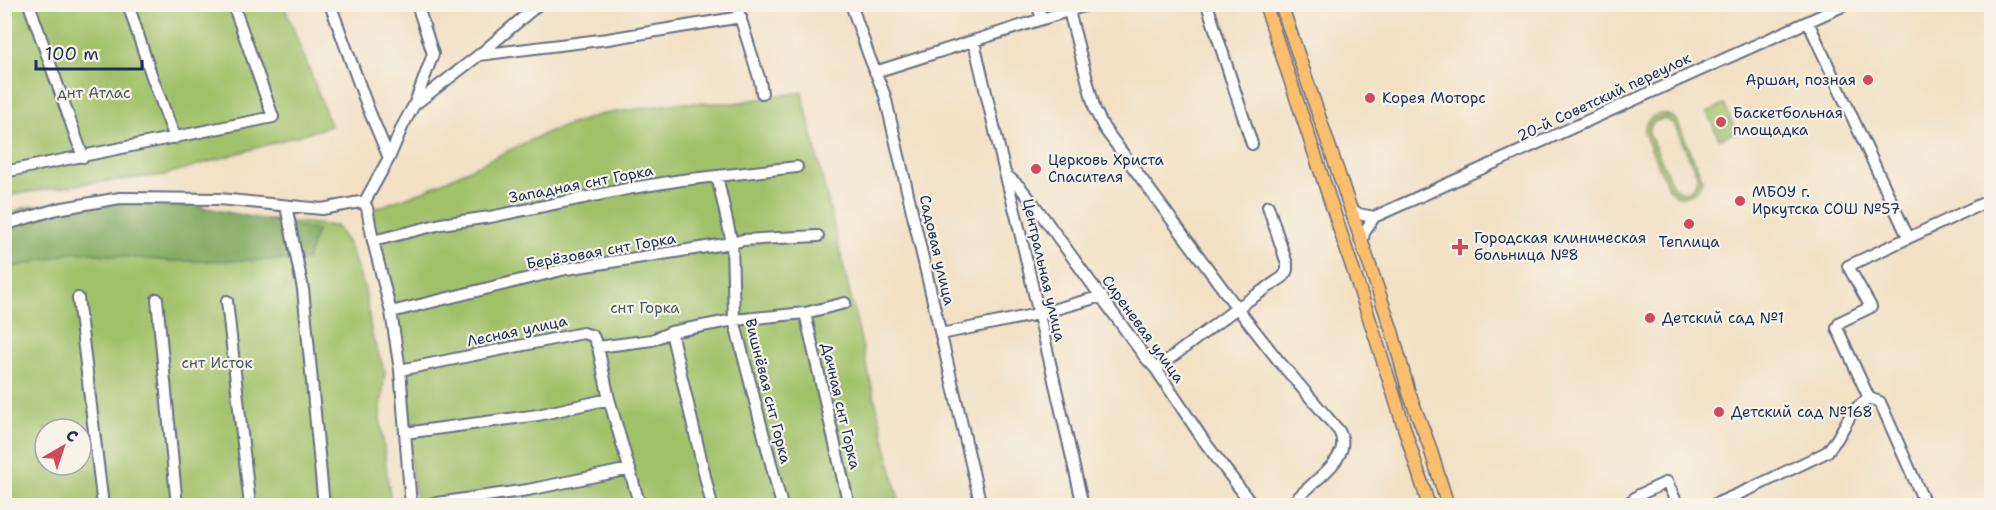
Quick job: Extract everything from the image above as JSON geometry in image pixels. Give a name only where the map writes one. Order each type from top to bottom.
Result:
[{"type":"main road","points":[[1265,4],[1374,331],[1429,506]]},
{"type":"main road","points":[[1281,4],[1392,330],[1409,393],[1429,445],[1448,506]]},
{"type":"street","points":[[29,4],[83,156]]},
{"type":"street","points":[[128,4],[175,138]]},
{"type":"street","points":[[4,172],[273,117],[233,4]]},
{"type":"street","points":[[330,4],[389,158]]},
{"type":"street","points":[[364,203],[389,158],[414,105],[434,54],[417,4]]},
{"type":"street","points":[[414,105],[479,55],[539,4]]},
{"type":"street","points":[[736,4],[762,93]]},
{"type":"street","name":"Садовая улица","points":[[851,4],[885,96],[981,506]]},
{"type":"street","points":[[1037,4],[1042,19]]},
{"type":"street","points":[[876,72],[1090,4]]},
{"type":"street","points":[[1207,4],[1252,144]]},
{"type":"street","name":"20-й Советский переулок","points":[[1374,217],[1847,4]]},
{"type":"street","points":[[1069,11],[1095,110],[1105,131],[1237,308],[1342,436],[1343,446],[1339,458],[1298,496],[1291,506]]},
{"type":"street","points":[[479,55],[608,39],[741,17]]},
{"type":"street","points":[[1808,22],[1908,237]]},
{"type":"street","name":"Центральная улица","points":[[974,42],[1083,506]]},
{"type":"street","name":"Западная снт Горка","points":[[373,241],[441,224],[490,217],[621,190],[797,167]]},
{"type":"street","name":"Сиреневая улица","points":[[1005,173],[1033,203],[1156,369],[1204,441],[1253,506]]},
{"type":"street","name":"Вишнёвая снт Горка","points":[[717,176],[732,243],[734,320],[782,506]]},
{"type":"street","points":[[4,225],[57,209],[120,198],[219,199],[322,209],[360,201],[364,203],[391,312],[400,370],[411,506]]},
{"type":"street","points":[[1926,506],[1880,402],[1869,398],[1837,328],[1840,322],[1871,307],[1848,266],[1992,199]]},
{"type":"street","points":[[286,206],[303,289],[324,506]]},
{"type":"street","points":[[1156,369],[1237,308],[1283,277],[1287,264],[1268,206]]},
{"type":"street","points":[[1350,208],[1359,214],[1374,217],[1364,233],[1362,243]]},
{"type":"street","name":"Берёзовая снт Горка","points":[[391,312],[566,269],[743,240],[818,236]]},
{"type":"street","points":[[941,334],[1038,314],[1102,296]]},
{"type":"street","points":[[78,298],[103,506]]},
{"type":"street","points":[[157,299],[177,506]]},
{"type":"street","points":[[227,301],[250,506]]},
{"type":"street","points":[[640,506],[609,399],[598,347],[652,340],[671,332],[734,320],[805,313],[845,303]]},
{"type":"street","name":"Дачная снт Горка","points":[[805,313],[849,506]]},
{"type":"street","points":[[671,332],[712,506]]},
{"type":"street","name":"Лесная улица","points":[[400,370],[583,333],[593,336],[598,347]]},
{"type":"street","points":[[1711,506],[1827,452],[1853,411],[1869,398]]},
{"type":"street","points":[[405,433],[538,415],[609,399]]},
{"type":"street","points":[[416,506],[528,490],[630,469]]},
{"type":"street","points":[[1625,506],[1639,495],[1667,482],[1678,506]]},
{"type":"green space","name":"днт Атлас","points":[[5,5],[284,5],[331,126],[164,175],[16,194],[5,199]]},
{"type":"green space","name":"снт Горка","points":[[802,92],[900,505],[417,505],[371,210],[426,190],[550,131],[602,114],[679,103],[734,103]]},
{"type":"green space","name":"Баскетбольная площадка","points":[[1724,104],[1736,132],[1719,139],[1707,112]]},
{"type":"green space","points":[[1659,115],[1673,117],[1678,123],[1702,178],[1697,191],[1690,195],[1676,195],[1668,187],[1644,133],[1652,117]],"holes":[[[1664,119],[1675,126],[1698,177],[1693,188],[1688,191],[1683,192],[1674,188],[1649,134],[1655,122]]]},
{"type":"green space","points":[[146,196],[317,230],[307,260],[169,261],[76,252],[5,269],[4,216],[25,207]]},
{"type":"green space","name":"снт Исток","points":[[263,219],[336,226],[349,245],[365,290],[372,336],[385,372],[380,418],[391,505],[5,505],[4,241],[181,221]]},
{"type":"place","name":"Аршан, позная","points":[[1868,80]]},
{"type":"place","name":"Корея Моторс","points":[[1370,98]]},
{"type":"place","name":"Баскетбольная площадка","points":[[1721,122]]},
{"type":"place","name":"Церковь Христа Спасителя","points":[[1036,169]]},
{"type":"place","name":"МБОУ г. Иркутска СОШ №57","points":[[1740,201]]},
{"type":"place","name":"Теплица","points":[[1689,224]]},
{"type":"place","name":"Городская клиническая больница №8","points":[[1460,247]]},
{"type":"place","name":"Детский сад №1","points":[[1650,318]]},
{"type":"place","name":"Детский сад №168","points":[[1719,412]]}]
